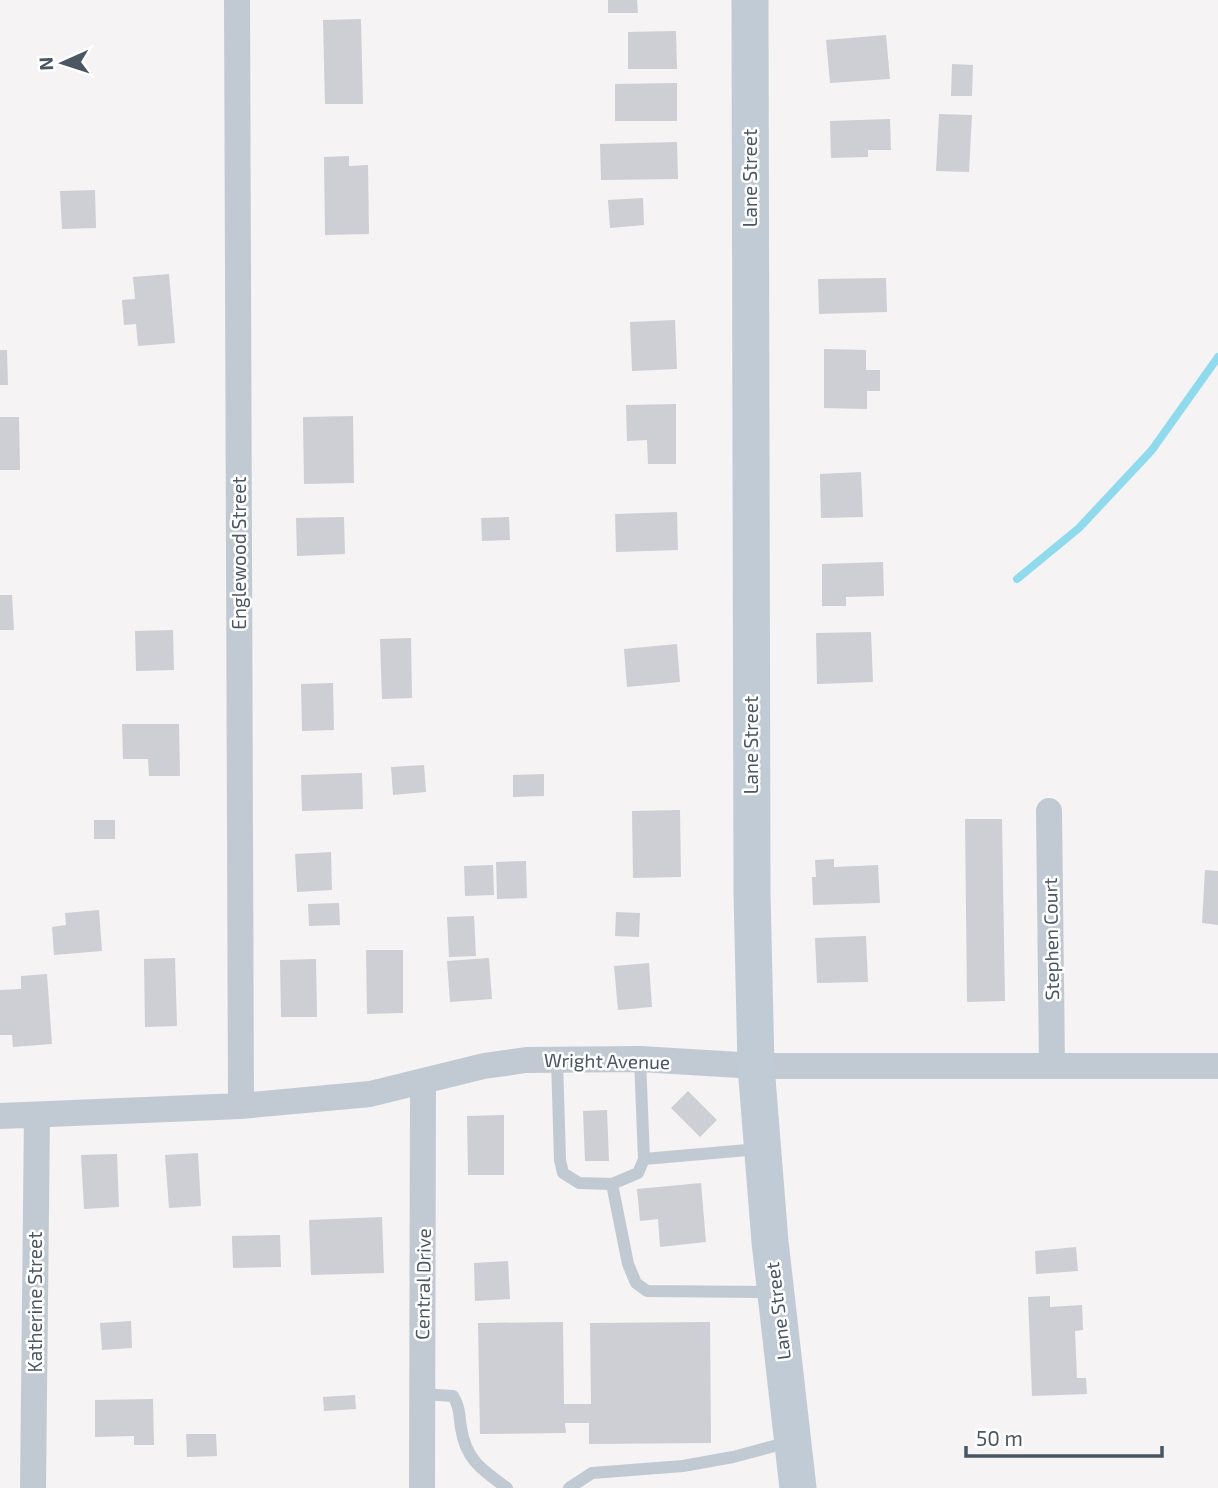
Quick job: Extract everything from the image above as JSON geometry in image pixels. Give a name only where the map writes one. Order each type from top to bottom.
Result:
[{"type":"main road","name":"Lane Street","points":[[750,0],[752,892],[755,1066],[775,1292],[798,1488]]},
{"type":"street","name":"Englewood Street","points":[[237,0],[241,1106]]},
{"type":"street","name":"Stephen Court","points":[[1049,811],[1052,1066]]},
{"type":"street","name":"Wright Avenue","points":[[0,1116],[241,1106],[370,1094],[526,1060],[640,1059],[755,1066],[1218,1066]]},
{"type":"street","name":"Central Drive","points":[[422,1488],[423,1081]]},
{"type":"street","name":"Katherine Street","points":[[33,1488],[37,1115]]},
{"type":"lane","points":[[557,1060],[560,1160],[563,1173],[579,1183],[612,1184],[638,1173],[644,1159],[640,1059]]},
{"type":"lane","points":[[644,1159],[762,1149]]},
{"type":"lane","points":[[612,1184],[628,1264],[636,1283],[647,1290],[775,1292]]},
{"type":"lane","points":[[422,1394],[453,1396],[460,1408],[465,1444],[476,1466],[507,1488]]},
{"type":"lane","points":[[569,1488],[592,1474],[683,1466],[733,1457],[793,1441]]},
{"type":"building","points":[[608,0],[637,0],[638,13],[608,13]]},
{"type":"building","points":[[361,19],[363,104],[325,104],[323,20]]},
{"type":"building","points":[[676,31],[677,69],[628,69],[628,32]]},
{"type":"building","points":[[886,35],[890,79],[830,83],[826,40]]},
{"type":"building","points":[[952,64],[973,65],[972,96],[951,96]]},
{"type":"building","points":[[677,83],[677,121],[615,121],[615,84]]},
{"type":"building","points":[[939,114],[972,115],[969,172],[936,171]]},
{"type":"building","points":[[890,119],[891,150],[868,150],[868,157],[831,158],[830,121]]},
{"type":"building","points":[[677,142],[678,179],[601,180],[600,144]]},
{"type":"building","points":[[349,156],[349,166],[368,165],[369,234],[325,235],[324,157]]},
{"type":"building","points":[[95,190],[96,228],[62,229],[60,191]]},
{"type":"building","points":[[643,198],[644,225],[610,228],[608,200]]},
{"type":"building","points":[[169,274],[175,343],[138,346],[136,324],[124,325],[122,300],[135,299],[133,277]]},
{"type":"building","points":[[886,278],[887,312],[819,314],[818,279]]},
{"type":"building","points":[[675,320],[677,369],[632,371],[630,322]]},
{"type":"building","points":[[824,349],[866,350],[866,370],[880,370],[880,391],[867,391],[867,409],[824,408]]},
{"type":"building","points":[[0,350],[7,350],[8,385],[0,385]]},
{"type":"building","points":[[676,404],[676,464],[648,464],[647,440],[627,441],[626,405]]},
{"type":"building","points":[[353,416],[354,483],[304,484],[303,417]]},
{"type":"building","points":[[0,417],[19,417],[20,470],[0,470]]},
{"type":"building","points":[[861,472],[863,517],[821,518],[820,474]]},
{"type":"building","points":[[677,512],[678,550],[616,552],[615,514]]},
{"type":"building","points":[[344,517],[345,554],[297,556],[296,518]]},
{"type":"building","points":[[509,517],[510,540],[482,541],[481,518]]},
{"type":"building","points":[[883,562],[884,596],[846,597],[846,606],[822,606],[822,564]]},
{"type":"building","points":[[0,595],[12,595],[14,630],[0,630]]},
{"type":"building","points":[[173,630],[174,670],[136,671],[135,631]]},
{"type":"building","points":[[871,632],[873,682],[817,684],[816,633]]},
{"type":"building","points":[[411,638],[412,698],[382,699],[380,639]]},
{"type":"building","points":[[677,644],[680,682],[627,687],[624,649]]},
{"type":"building","points":[[333,683],[334,730],[302,731],[301,684]]},
{"type":"building","points":[[122,724],[179,724],[180,776],[149,776],[148,759],[123,759]]},
{"type":"building","points":[[424,765],[426,792],[393,795],[391,767]]},
{"type":"building","points":[[362,773],[363,809],[302,811],[301,775]]},
{"type":"building","points":[[544,774],[544,796],[513,797],[513,775]]},
{"type":"building","points":[[680,810],[681,877],[633,878],[632,811]]},
{"type":"building","points":[[965,819],[1002,819],[1005,1001],[967,1002]]},
{"type":"building","points":[[94,820],[115,820],[115,839],[94,839]]},
{"type":"building","points":[[331,852],[332,890],[297,892],[295,854]]},
{"type":"building","points":[[834,859],[834,867],[878,865],[880,903],[813,905],[812,877],[816,877],[815,860]]},
{"type":"building","points":[[526,861],[527,898],[497,899],[496,862]]},
{"type":"building","points":[[493,865],[494,895],[465,896],[464,866]]},
{"type":"building","points":[[1205,870],[1218,871],[1218,925],[1202,923]]},
{"type":"building","points":[[339,903],[340,925],[309,926],[308,904]]},
{"type":"building","points":[[99,910],[102,951],[54,955],[52,927],[66,925],[65,913]]},
{"type":"building","points":[[616,912],[640,913],[639,937],[615,936]]},
{"type":"building","points":[[474,916],[476,956],[449,957],[447,917]]},
{"type":"building","points":[[866,936],[868,982],[817,983],[815,938]]},
{"type":"building","points":[[366,950],[403,950],[403,1013],[367,1014]]},
{"type":"building","points":[[175,958],[177,1026],[145,1027],[144,959]]},
{"type":"building","points":[[489,958],[492,999],[450,1002],[447,961]]},
{"type":"building","points":[[316,959],[317,1017],[281,1017],[280,960]]},
{"type":"building","points":[[649,963],[652,1007],[618,1010],[614,966]]},
{"type":"building","points":[[47,974],[52,1044],[13,1047],[12,1035],[0,1035],[0,990],[21,989],[21,976]]},
{"type":"building","points":[[688,1091],[717,1120],[700,1137],[671,1108]]},
{"type":"building","points":[[607,1110],[609,1161],[585,1161],[583,1111]]},
{"type":"building","points":[[504,1115],[504,1175],[468,1175],[467,1116]]},
{"type":"building","points":[[198,1153],[201,1206],[169,1208],[165,1155]]},
{"type":"building","points":[[117,1154],[119,1207],[84,1209],[81,1155]]},
{"type":"building","points":[[701,1183],[706,1242],[660,1247],[658,1219],[640,1221],[637,1189]]},
{"type":"building","points":[[382,1217],[384,1273],[311,1275],[309,1220]]},
{"type":"building","points":[[280,1235],[281,1267],[233,1268],[232,1236]]},
{"type":"building","points":[[1076,1247],[1078,1271],[1036,1274],[1035,1251]]},
{"type":"building","points":[[508,1261],[510,1299],[475,1301],[474,1263]]},
{"type":"building","points":[[1050,1296],[1050,1307],[1082,1305],[1083,1330],[1075,1331],[1077,1378],[1086,1378],[1087,1394],[1032,1396],[1028,1297]]},
{"type":"building","points":[[131,1321],[132,1348],[102,1350],[100,1323]]},
{"type":"building","points":[[563,1322],[564,1404],[591,1404],[590,1323],[710,1322],[711,1443],[589,1444],[589,1423],[565,1423],[566,1433],[480,1434],[478,1323]]},
{"type":"building","points":[[355,1395],[356,1409],[324,1411],[323,1397]]},
{"type":"building","points":[[153,1399],[154,1445],[134,1445],[134,1436],[95,1437],[95,1400]]},
{"type":"building","points":[[186,1434],[216,1434],[217,1456],[187,1457]]},
{"type":"waterway","points":[[1017,579],[1079,528],[1152,450],[1218,357]]}]
